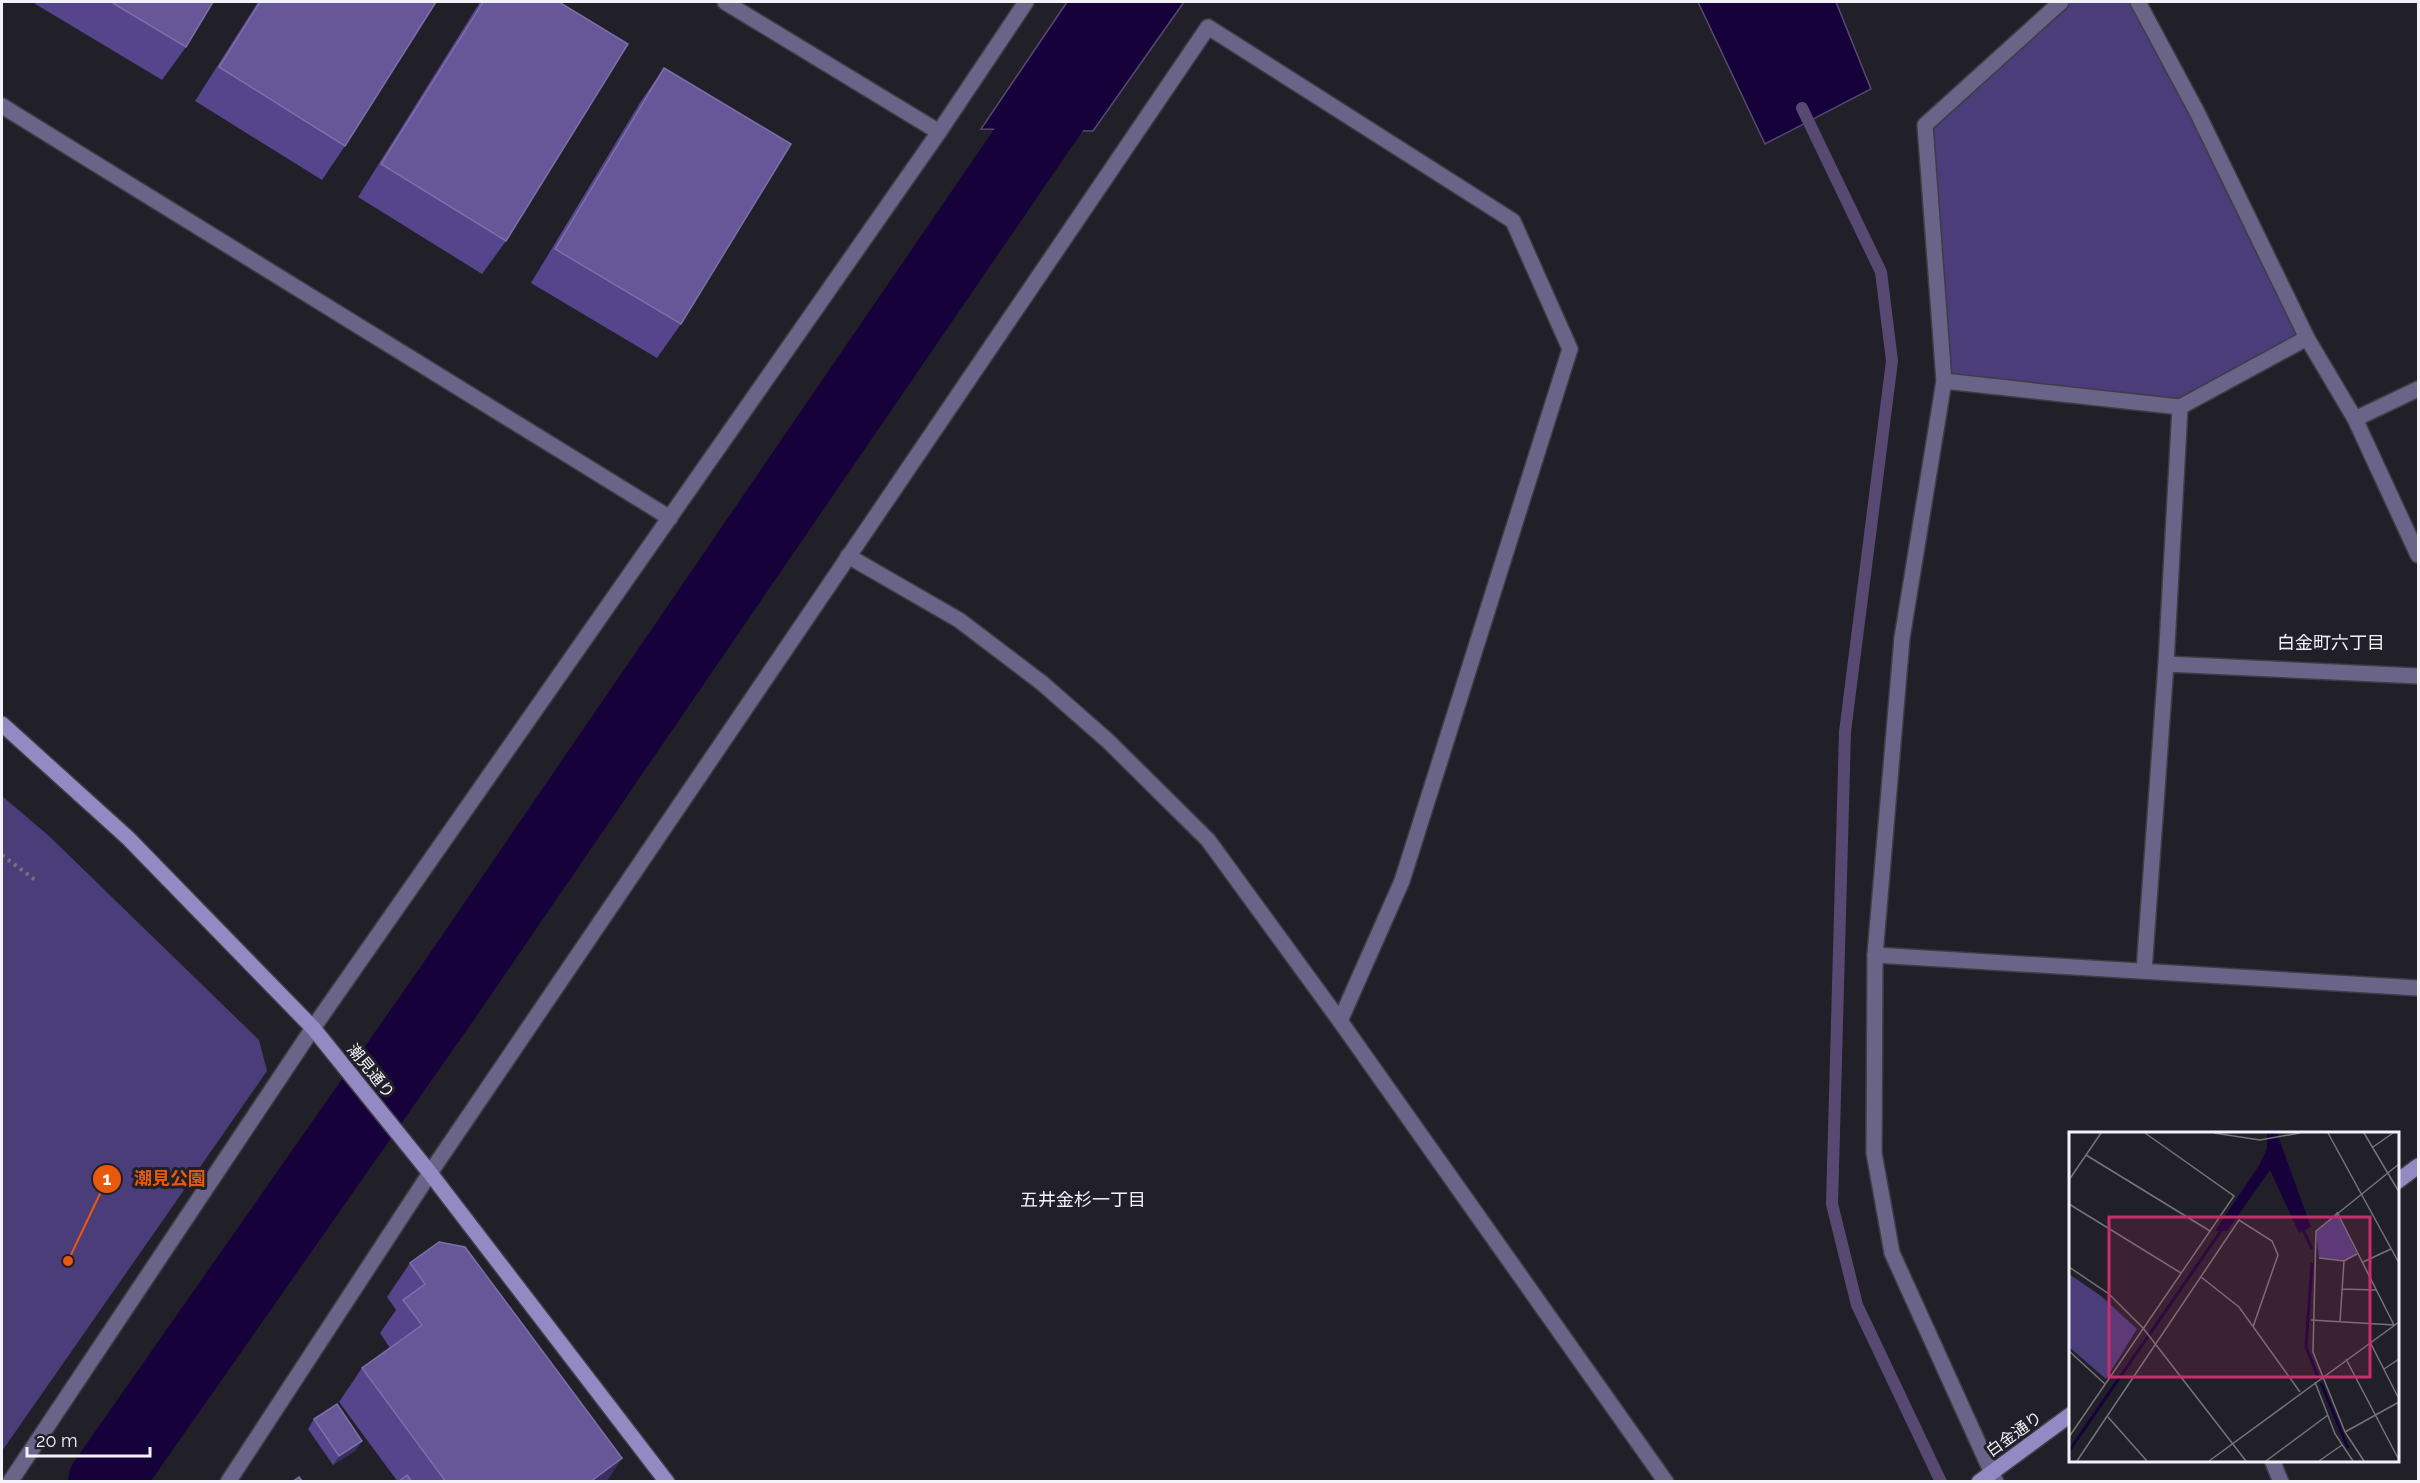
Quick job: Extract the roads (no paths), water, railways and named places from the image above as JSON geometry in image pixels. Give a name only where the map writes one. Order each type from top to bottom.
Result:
[{"type":"street","points":[[724,2],[939,132]]},
{"type":"street","points":[[10,1482],[313,1028],[939,132],[1026,2]]},
{"type":"street","points":[[1994,1477],[1892,1253],[1874,1154],[1875,955],[1902,638],[1944,381],[1925,125],[2061,2]]},
{"type":"street","points":[[2138,2],[2197,112],[2307,338],[2355,419],[2418,555]]},
{"type":"street","points":[[228,1482],[430,1173],[1208,27],[1513,221],[1570,349],[1401,881],[1340,1021]]},
{"type":"street","points":[[2,106],[670,518]]},
{"type":"street","points":[[1944,381],[2180,406],[2307,338]]},
{"type":"street","points":[[2355,419],[2418,389]]},
{"type":"street","points":[[2144,971],[2166,664],[2180,406]]},
{"type":"street","points":[[848,556],[959,620],[1042,683],[1108,741],[1208,840],[1340,1021],[1666,1482]]},
{"type":"street","points":[[2166,664],[2418,676]]},
{"type":"street","name":"潮見通り","points":[[2,724],[129,838],[313,1028],[430,1173],[667,1482]]},
{"type":"street","points":[[1875,955],[2418,988]]},
{"type":"street","points":[[2399,1180],[2418,1166]]},
{"type":"street","name":"白金通り","points":[[1979,1482],[1994,1477],[2069,1416]]},
{"type":"street","points":[[2272,1462],[2281,1482]]},
{"type":"waterway","points":[[105,1482],[444,998],[1126,2]]},
{"type":"waterway","points":[[1802,108],[1881,272],[1892,361],[1845,732],[1832,1204],[1857,1305],[1941,1482]]},
{"type":"place","name":"潮見公園","points":[[68,1261]]},
{"type":"district","name":"白金町六丁目","points":[[2331,642]]},
{"type":"district","name":"五井金杉一丁目","points":[[1083,1199]]}]
